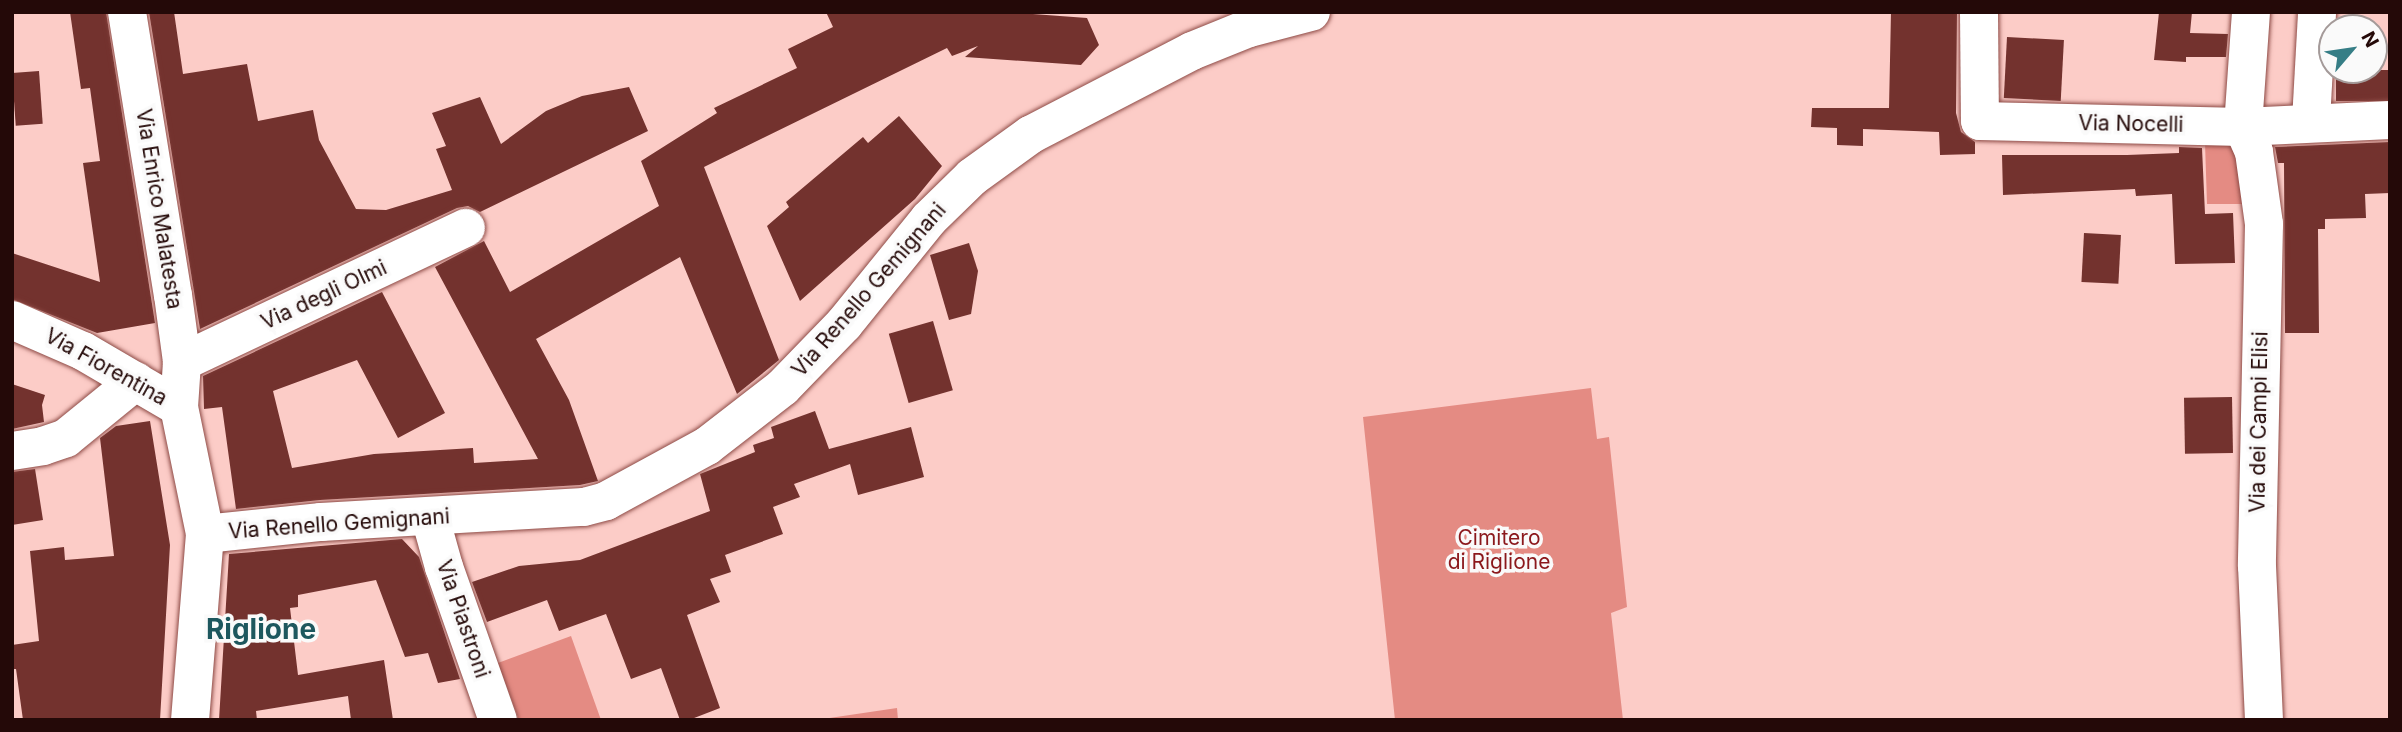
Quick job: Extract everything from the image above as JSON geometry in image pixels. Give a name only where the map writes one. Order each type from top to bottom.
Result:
[{"type":"street","name":"Via Enrico Malatesta","points":[[127,12],[182,362],[179,407]]},
{"type":"street","name":"Via Renello Gemignani","points":[[205,534],[321,522],[584,507],[622,481],[707,446],[783,387],[845,324],[929,219],[972,177],[1030,135],[1192,51],[1249,28],[1311,12]]},
{"type":"street","name":"Via Nocelli","points":[[1979,12],[1980,121],[2243,127],[2311,121],[2390,120]]},
{"type":"street","points":[[2243,127],[2251,12]]},
{"type":"street","points":[[2311,121],[2317,12]]},
{"type":"street","name":"Via dei Campi Elisi","points":[[2243,127],[2254,152],[2264,224],[2257,566],[2264,720]]},
{"type":"street","name":"Via degli Olmi","points":[[182,362],[466,228]]},
{"type":"street","name":"Via Fiorentina","points":[[12,320],[61,340],[179,407],[205,534],[190,720]]},
{"type":"street","points":[[12,451],[43,446],[66,438],[136,381]]},
{"type":"street","name":"Via Piastroni","points":[[430,517],[444,568],[498,720]]},
{"type":"green space","points":[[2205,143],[2221,143],[2233,147],[2248,204],[2207,204]]},
{"type":"green space","name":"Cimitero di Riglione","points":[[1591,388],[1597,439],[1609,437],[1627,607],[1611,613],[1623,720],[1395,720],[1363,417]]},
{"type":"green space","points":[[571,636],[601,720],[519,720],[498,663]]},
{"type":"green space","points":[[897,708],[898,720],[816,720]]},
{"type":"building","points":[[70,12],[106,12],[155,323],[97,333],[12,299],[12,253],[100,282],[83,163],[100,161],[90,88],[81,89]]},
{"type":"building","points":[[149,12],[174,12],[183,74],[247,64],[258,121],[313,110],[319,140],[356,209],[386,210],[452,190],[436,149],[446,146],[432,113],[480,97],[501,144],[546,111],[582,96],[629,87],[648,131],[480,212],[468,206],[457,208],[200,329]]},
{"type":"building","points":[[826,12],[1006,12],[1087,18],[1099,45],[1081,65],[965,57],[978,46],[952,56],[947,48],[704,167],[779,360],[737,394],[680,257],[536,339],[569,400],[598,481],[580,485],[320,500],[236,509],[222,407],[204,409],[203,376],[382,292],[445,413],[398,438],[357,360],[273,391],[292,468],[374,454],[473,448],[474,463],[538,459],[435,267],[484,241],[510,292],[659,206],[641,161],[717,113],[714,108],[797,68],[788,49],[833,27]]},
{"type":"building","points":[[1891,12],[1957,12],[1956,113],[1961,132],[1975,142],[1975,154],[1940,155],[1939,132],[1863,129],[1863,146],[1837,145],[1837,128],[1811,127],[1812,108],[1889,108]]},
{"type":"building","points":[[2159,12],[2192,12],[2190,33],[2228,34],[2226,57],[2186,57],[2186,62],[2154,60]]},
{"type":"building","points":[[2007,37],[2064,40],[2061,101],[2004,98]]},
{"type":"building","points":[[2390,70],[2390,101],[2336,101],[2336,84],[2388,84]]},
{"type":"building","points":[[39,71],[43,124],[16,126],[12,73]]},
{"type":"building","points":[[899,116],[942,166],[915,199],[800,301],[767,226],[789,207],[786,202],[863,137],[868,143]]},
{"type":"building","points":[[2390,142],[2390,193],[2365,194],[2366,218],[2325,219],[2325,229],[2318,229],[2319,333],[2285,333],[2284,163],[2278,163],[2275,147]]},
{"type":"building","points":[[2179,147],[2202,148],[2205,214],[2233,213],[2235,263],[2175,264],[2172,194],[2136,196],[2135,189],[2003,195],[2002,155],[2179,153]]},
{"type":"building","points":[[2084,233],[2121,235],[2118,284],[2081,282]]},
{"type":"building","points":[[969,243],[978,271],[971,314],[949,320],[930,255]]},
{"type":"building","points":[[933,321],[953,390],[909,403],[889,334]]},
{"type":"building","points":[[12,384],[45,395],[42,405],[44,422],[12,429]]},
{"type":"building","points":[[2232,397],[2233,453],[2185,454],[2184,398]]},
{"type":"building","points":[[815,411],[829,449],[911,427],[924,477],[858,495],[850,464],[794,484],[800,497],[773,507],[783,534],[725,555],[731,572],[710,579],[720,602],[687,615],[720,708],[689,720],[680,720],[661,668],[631,679],[606,614],[559,631],[547,600],[487,622],[472,582],[519,566],[580,560],[710,511],[700,474],[755,452],[753,445],[774,438],[771,427]]},
{"type":"building","points":[[150,421],[170,545],[160,720],[23,720],[16,669],[12,669],[12,645],[39,641],[30,551],[64,547],[65,560],[114,556],[100,438],[116,426]]},
{"type":"building","points":[[35,469],[43,520],[12,525],[12,472]]},
{"type":"building","points":[[402,539],[419,557],[460,679],[438,683],[428,653],[405,657],[376,580],[298,595],[298,607],[290,608],[298,675],[384,660],[393,720],[351,720],[348,696],[256,711],[257,720],[219,720],[229,554]]},
{"type":"district","name":"Riglione","points":[[261,629]]}]
